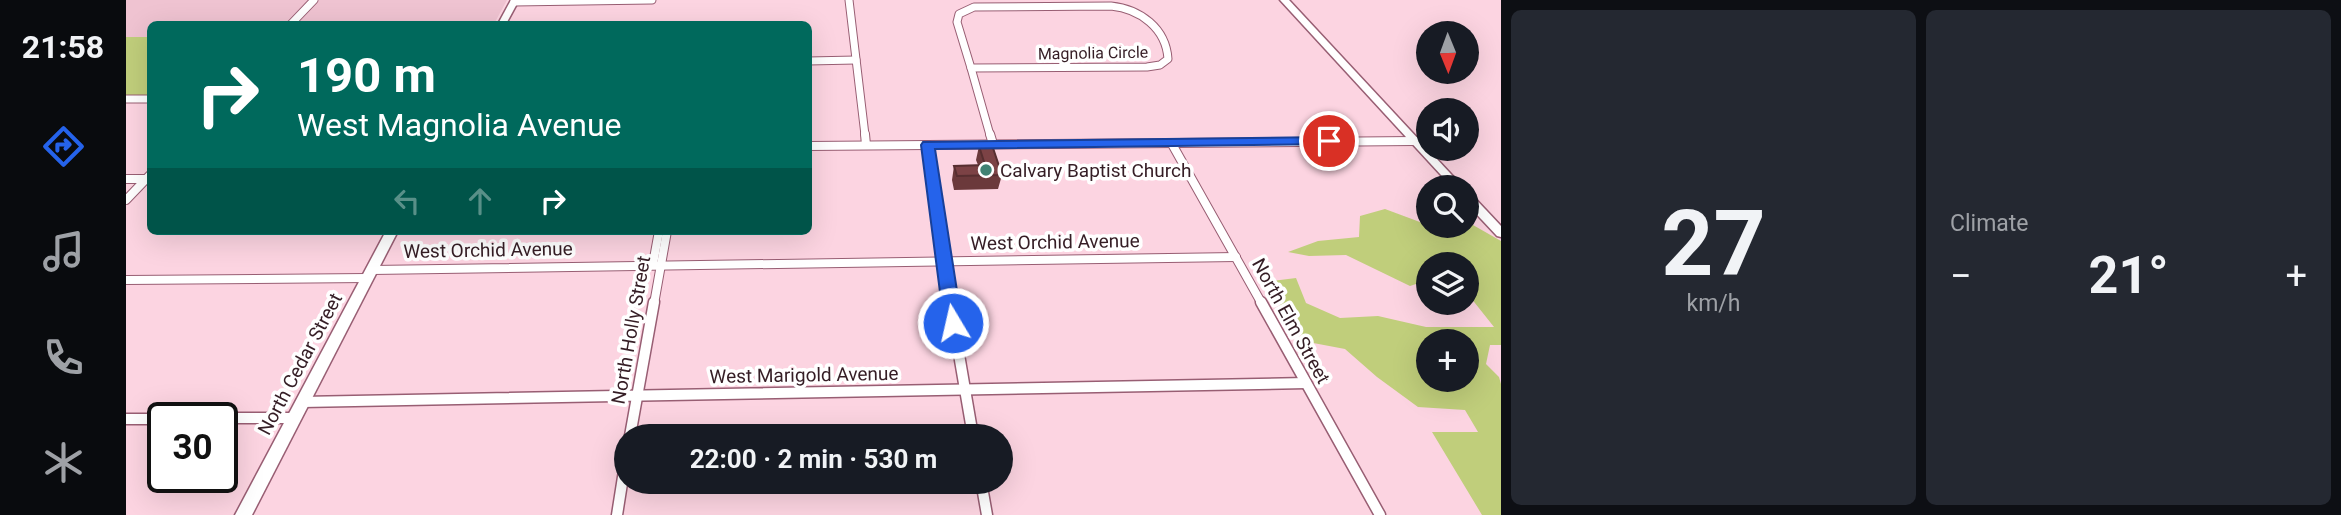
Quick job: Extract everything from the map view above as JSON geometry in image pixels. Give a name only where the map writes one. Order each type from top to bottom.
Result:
[{"type":"street","points":[[294,21],[314,0]]},
{"type":"street","points":[[504,21],[514,1],[652,0]]},
{"type":"street","points":[[849,0],[866,145]]},
{"type":"street","points":[[1284,0],[1447,175]]},
{"type":"street","name":"Magnolia Circle","points":[[971,68],[1147,67],[1165,62],[1169,55],[1145,17],[1126,8],[974,8],[962,11],[957,18],[971,68],[993,144]]},
{"type":"street","points":[[812,61],[856,60]]},
{"type":"street","points":[[126,99],[147,99]]},
{"type":"street","points":[[812,146],[1415,141]]},
{"type":"street","name":"North Elm Street","points":[[1172,144],[1380,515]]},
{"type":"street","points":[[928,145],[943,261],[971,424]]},
{"type":"street","points":[[126,179],[147,178]]},
{"type":"street","points":[[126,200],[147,180]]},
{"type":"street","points":[[1479,210],[1501,233]]},
{"type":"street","name":"North Cedar Street","points":[[243,515],[390,235]]},
{"type":"street","points":[[657,264],[659,235]]},
{"type":"street","name":"North Holly Street","points":[[632,424],[657,264],[666,235]]},
{"type":"street","name":"West Orchid Avenue","points":[[126,281],[657,264],[1236,257]]},
{"type":"street","name":"West Marigold Avenue","points":[[302,402],[1306,383]]},
{"type":"street","points":[[238,418],[294,418]]},
{"type":"street","points":[[126,419],[147,419]]},
{"type":"street","points":[[617,515],[620,494]]},
{"type":"street","points":[[983,494],[987,515]]},
{"type":"shaded area","points":[[126,0],[308,0],[288,21],[147,21],[147,97],[126,97]]},
{"type":"shaded area","points":[[317,0],[507,0],[496,21],[299,21]]},
{"type":"green space","points":[[126,37],[147,37],[147,97],[126,97]]},
{"type":"green space","points":[[1385,209],[1416,221],[1416,238],[1479,238],[1479,228],[1501,241],[1501,345],[1490,345],[1486,364],[1499,377],[1501,384],[1501,515],[1482,515],[1432,432],[1478,432],[1465,410],[1418,407],[1345,349],[1308,342],[1285,320],[1272,281],[1296,278],[1306,303],[1340,318],[1378,316],[1426,327],[1494,327],[1479,308],[1479,252],[1416,252],[1416,284],[1410,286],[1346,255],[1309,256],[1288,252],[1318,241],[1359,237],[1360,216]]},
{"type":"building","points":[[992,145],[1002,175],[957,176],[954,166],[985,165],[979,146]]},
{"type":"place","name":"Calvary Baptist Church","points":[[986,170]]},
{"type":"route","points":[[953,323],[928,145],[1329,141]]}]
